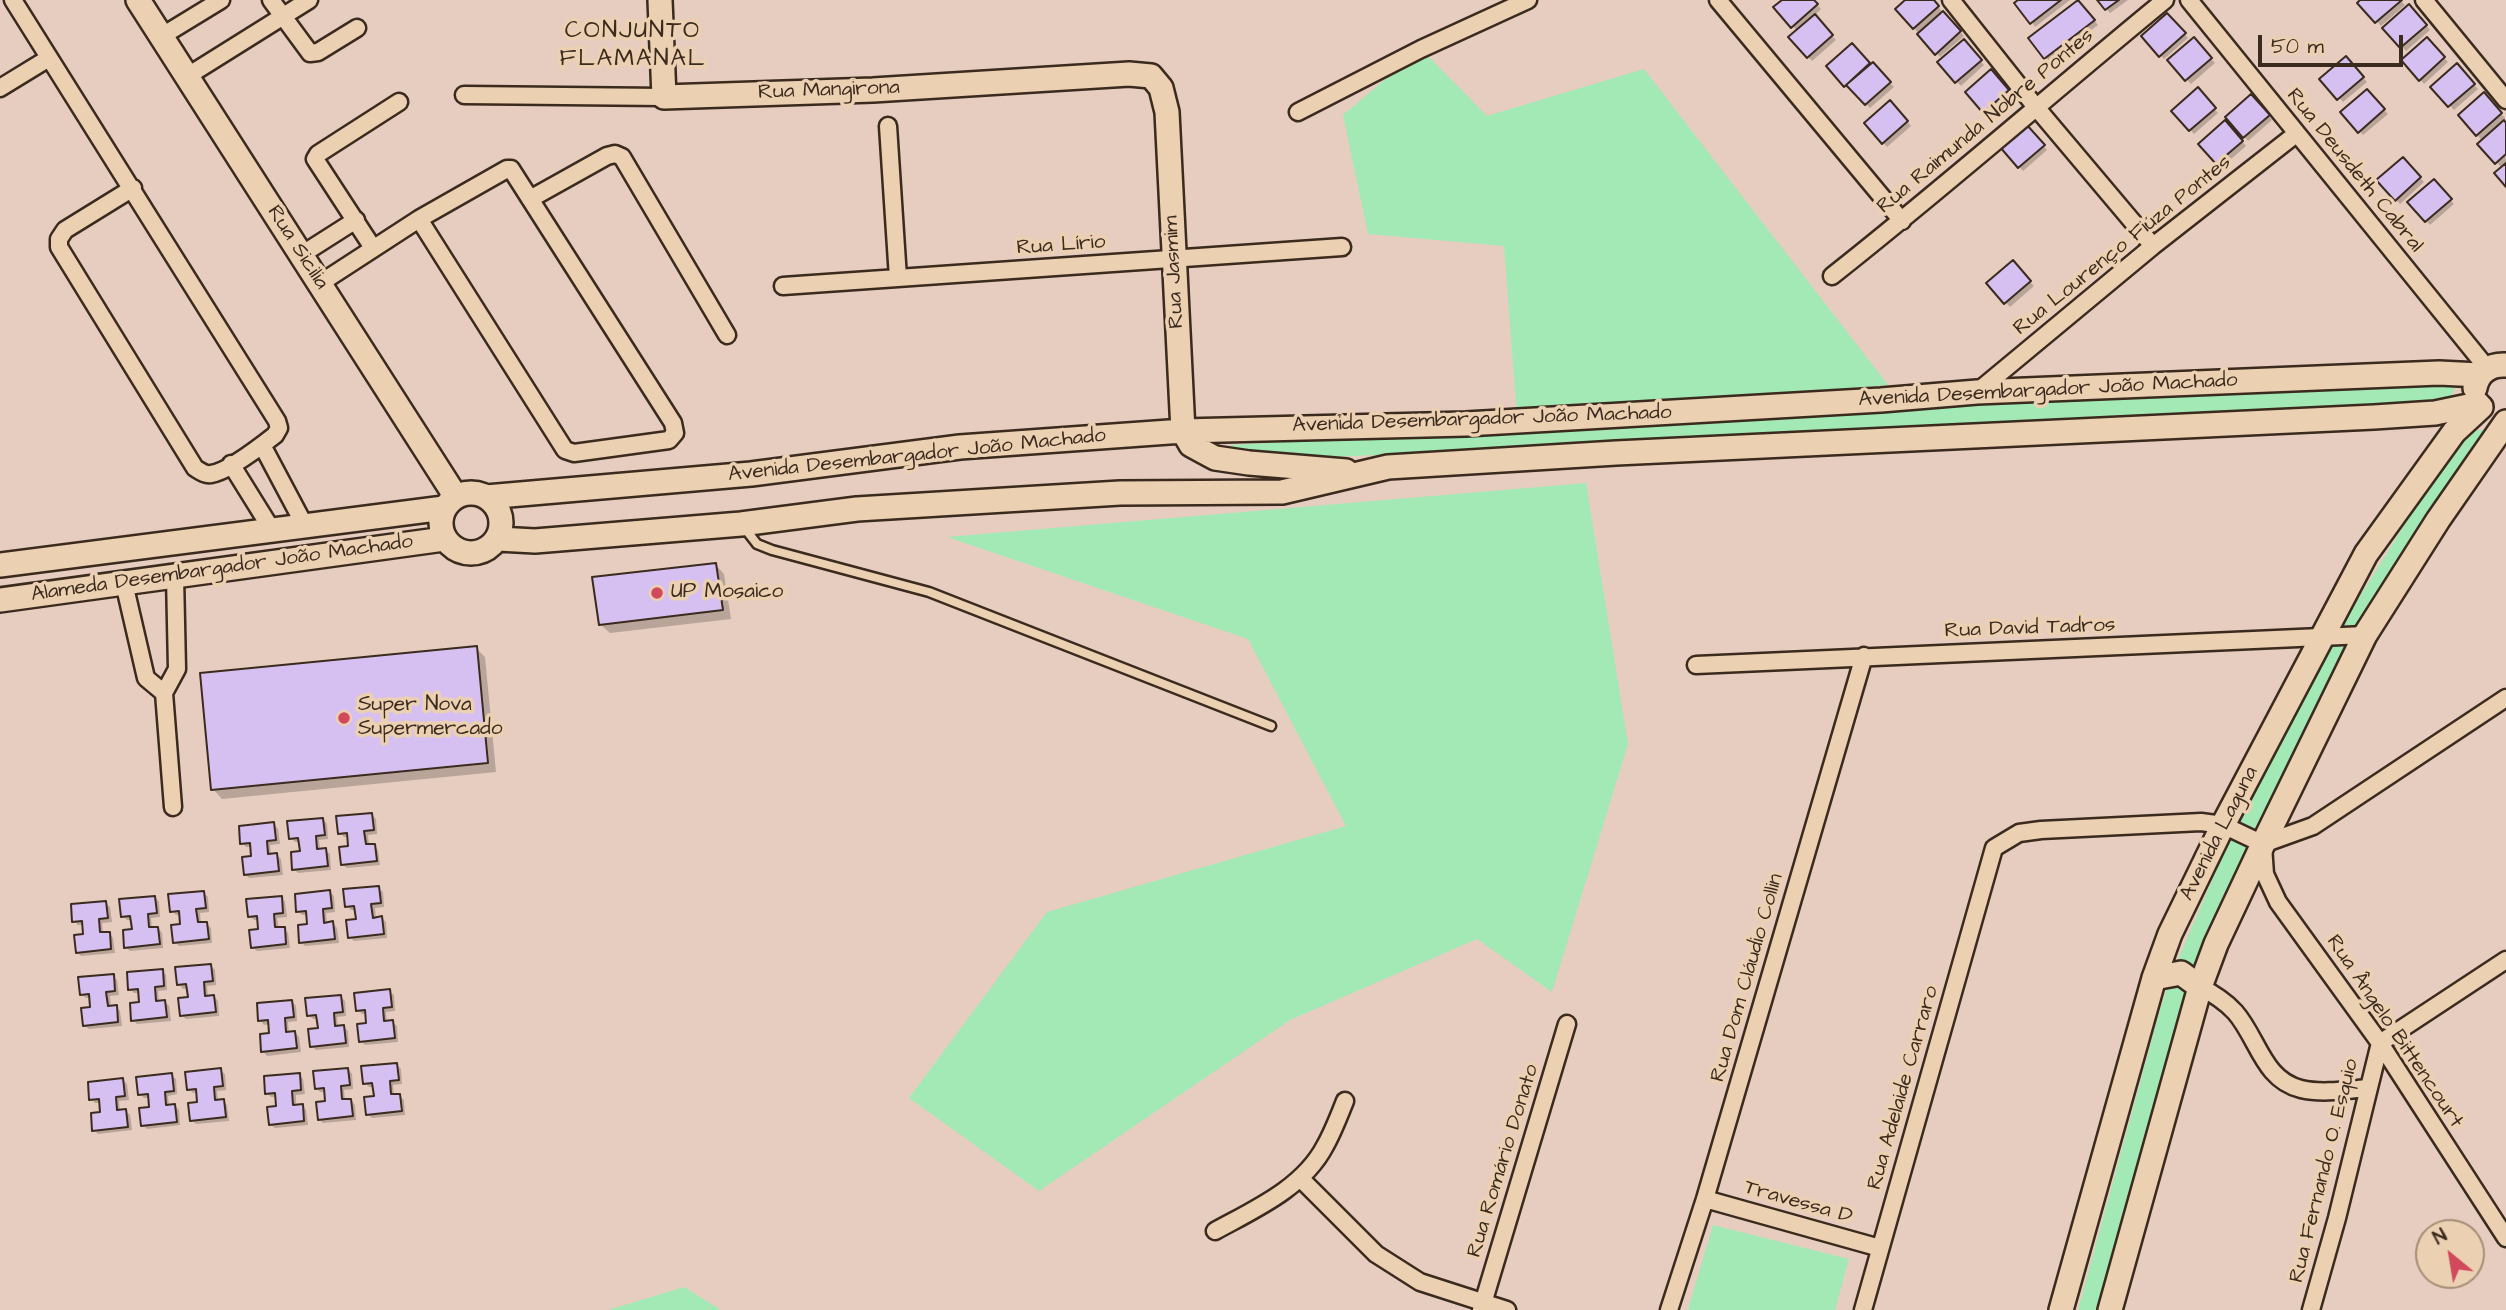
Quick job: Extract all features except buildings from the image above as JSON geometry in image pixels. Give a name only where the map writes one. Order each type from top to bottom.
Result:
[{"type":"street","points":[[13,0],[133,188],[277,421],[279,428],[275,435],[232,464],[210,475],[195,468],[60,247],[59,239],[65,230],[133,188]]},
{"type":"street","name":"Rua Sicilia","points":[[138,0],[301,255],[450,502]]},
{"type":"street","points":[[162,36],[221,0]]},
{"type":"street","points":[[271,0],[310,53],[317,52],[358,28]]},
{"type":"street","points":[[186,77],[309,0]]},
{"type":"street","points":[[660,0],[664,97]]},
{"type":"street","points":[[1298,112],[1421,49],[1528,0]]},
{"type":"street","points":[[1718,0],[1902,221]]},
{"type":"street","points":[[1951,0],[2152,246]]},
{"type":"street","name":"Rua Raimunda Nobre Pontes","points":[[1832,276],[1902,221],[2035,106],[2165,0]]},
{"type":"street","name":"Rua Deusdeth Cabral","points":[[2189,0],[2491,370]]},
{"type":"street","points":[[2424,0],[2506,100]]},
{"type":"street","points":[[0,88],[49,58]]},
{"type":"street","name":"Rua Mangirona","points":[[464,95],[664,97],[873,90],[1129,74],[1151,76],[1155,80],[1163,93],[1167,113]]},
{"type":"street","points":[[373,248],[315,159],[318,154],[399,102]]},
{"type":"street","name":"Rua Jasmim","points":[[1167,113],[1183,431]]},
{"type":"street","points":[[888,126],[898,278]]},
{"type":"street","name":"Rua Lourenço Fiúza Pontes","points":[[1977,392],[2152,246],[2296,134]]},
{"type":"street","points":[[530,199],[607,156],[615,154],[622,158],[727,335]]},
{"type":"street","points":[[319,284],[419,219],[506,169],[511,169],[673,423],[675,432],[669,440],[574,453],[565,450],[419,219]]},
{"type":"street","points":[[301,255],[356,220]]},
{"type":"street","name":"Rua Lírio","points":[[783,286],[1342,247]]},
{"type":"street","points":[[2491,370],[2475,386],[2479,405],[2489,414],[2506,415]]},
{"type":"street","name":"Avenida Desembargador João Machado","points":[[486,497],[751,474],[960,447],[1183,431],[1466,424],[1977,392],[2491,370]]},
{"type":"street","name":"Avenida Desembargador João Machado","points":[[498,538],[535,541],[741,524],[857,509],[1106,494],[1282,492],[1388,467],[1616,453],[2374,417],[2435,413],[2479,405]]},
{"type":"street","name":"Avenida Laguna","points":[[2061,1310],[2154,978],[2170,934],[2223,825],[2366,554],[2454,432],[2479,405]]},
{"type":"street","name":"Avenida Laguna","points":[[2110,1310],[2200,987],[2216,944],[2365,635],[2438,520],[2506,422]]},
{"type":"street","points":[[1183,431],[1191,445],[1215,458],[1359,472]]},
{"type":"street","points":[[262,445],[305,526]]},
{"type":"street","points":[[232,464],[272,530]]},
{"type":"street","points":[[471,493],[486,497],[498,508],[502,523],[498,538],[486,550],[471,554],[456,550],[444,539],[440,523],[450,502],[471,493]]},
{"type":"street","name":"Alameda Desembargador João Machado","points":[[0,565],[305,526],[450,502]]},
{"type":"street","name":"Alameda Desembargador João Machado","points":[[0,600],[444,539]]},
{"type":"street","points":[[173,807],[164,693],[177,669],[175,576]]},
{"type":"street","points":[[124,583],[146,678],[164,693]]},
{"type":"street","name":"Rua David Tadros","points":[[1696,665],[2365,635]]},
{"type":"street","name":"Rua Dom Cláudio Collin","points":[[1669,1310],[1705,1199],[1864,656]]},
{"type":"street","points":[[2223,825],[2263,844],[2314,826],[2506,698]]},
{"type":"street","name":"Rua Adelaide Carraro","points":[[1863,1310],[1994,848],[2019,833],[2041,830],[2183,822],[2223,825]]},
{"type":"street","name":"Rua Ângelo Bittencourt","points":[[2263,844],[2265,874],[2278,902],[2500,1216],[2506,1238]]},
{"type":"street","points":[[2380,1043],[2506,960]]},
{"type":"street","points":[[2154,978],[2181,973],[2220,997],[2237,1014],[2274,1074],[2285,1083],[2301,1089],[2319,1091],[2367,1088]]},
{"type":"street","name":"Rua Romário Donato","points":[[1482,1307],[1567,1024]]},
{"type":"street","name":"Rua Fernando O. Esquio","points":[[2311,1310],[2337,1218],[2380,1043]]},
{"type":"street","points":[[1215,1230],[1301,1179],[1325,1148],[1345,1101]]},
{"type":"street","points":[[1301,1179],[1376,1254],[1420,1282],[1482,1307],[1507,1310]]},
{"type":"street","name":"Travessa D","points":[[1705,1199],[1880,1248]]},
{"type":"lane","points":[[741,524],[757,544],[772,550],[929,592],[1271,726]]},
{"type":"green space","points":[[1421,49],[1487,116],[1644,69],[1888,385],[1517,417],[1504,246],[1368,234],[1343,115]]},
{"type":"green space","points":[[2435,379],[2454,383],[2455,388],[2449,400],[2435,411],[1257,460],[1229,445]]},
{"type":"green space","points":[[2464,430],[2486,430],[2417,535],[2351,644],[2243,856],[2217,924],[2100,1310],[2078,1310],[2159,1013],[2173,971],[2223,855],[2350,612]]},
{"type":"green space","points":[[1586,483],[1628,744],[1552,992],[1477,939],[1290,1020],[1039,1191],[909,1098],[1047,912],[1346,826],[1248,639],[947,537]]},
{"type":"green space","points":[[1713,1225],[1849,1259],[1835,1310],[1688,1310]]},
{"type":"green space","points":[[684,1287],[721,1310],[608,1310]]},
{"type":"place","name":"UP Mosaico","points":[[657,593]]},
{"type":"place","name":"Super Nova Supermercado","points":[[344,718]]},
{"type":"district","name":"CONJUNTO FLAMANAL","points":[[633,46]]}]
